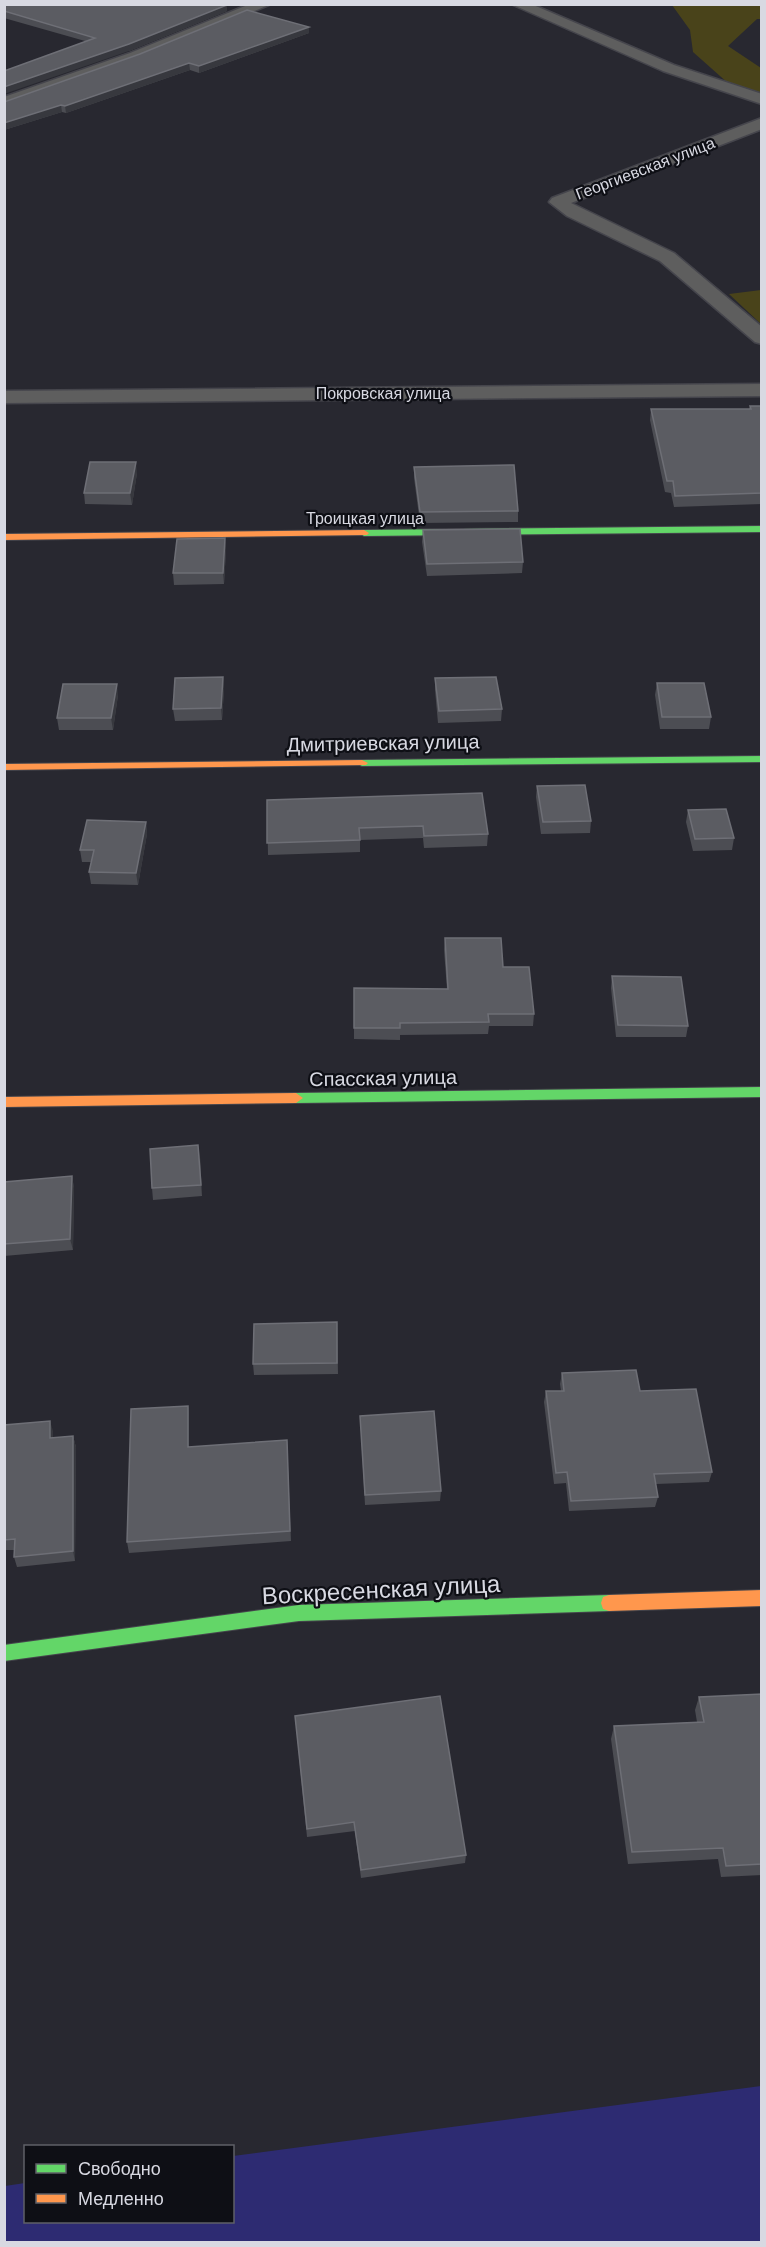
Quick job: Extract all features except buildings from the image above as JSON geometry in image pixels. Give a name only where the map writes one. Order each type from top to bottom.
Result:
[{"type":"street","points":[[4,103],[135,56],[264,4]]},
{"type":"street","points":[[518,4],[678,73],[762,99]]},
{"type":"street","name":"Георгиевская улица","points":[[762,123],[558,202],[573,212],[667,257],[762,338]]},
{"type":"street","name":"Покровская улица","points":[[4,397],[762,390]]},
{"type":"street","name":"Троицкая улица","points":[[4,537],[762,529]]},
{"type":"street","name":"Дмитриевская улица","points":[[4,767],[762,759]]},
{"type":"street","name":"Спасская улица","points":[[4,1102],[762,1092]]},
{"type":"street","name":"Воскресенская улица","points":[[4,1653],[299,1613],[762,1598]]},
{"type":"shaded area","points":[[672,5],[761,5],[761,19],[757,19],[728,46],[761,68],[761,93],[729,84],[693,52],[690,30]]},
{"type":"shaded area","points":[[762,290],[761,324],[729,294]]},
{"type":"shaded area","points":[[761,2086],[761,2242],[5,2242],[5,2186],[24,2183],[24,2223],[234,2223],[234,2156]]},
{"type":"traffic: fast","points":[[364,533],[762,529]]},
{"type":"traffic: fast","points":[[362,763],[762,759]]},
{"type":"traffic: fast","points":[[296,1098],[762,1092]]},
{"type":"traffic: fast","points":[[4,1653],[299,1613],[609,1603]]},
{"type":"traffic: slow","points":[[4,537],[364,533]]},
{"type":"traffic: slow","points":[[4,767],[362,763]]},
{"type":"traffic: slow","points":[[4,1102],[296,1098]]},
{"type":"traffic: slow","points":[[609,1603],[762,1598]]}]
